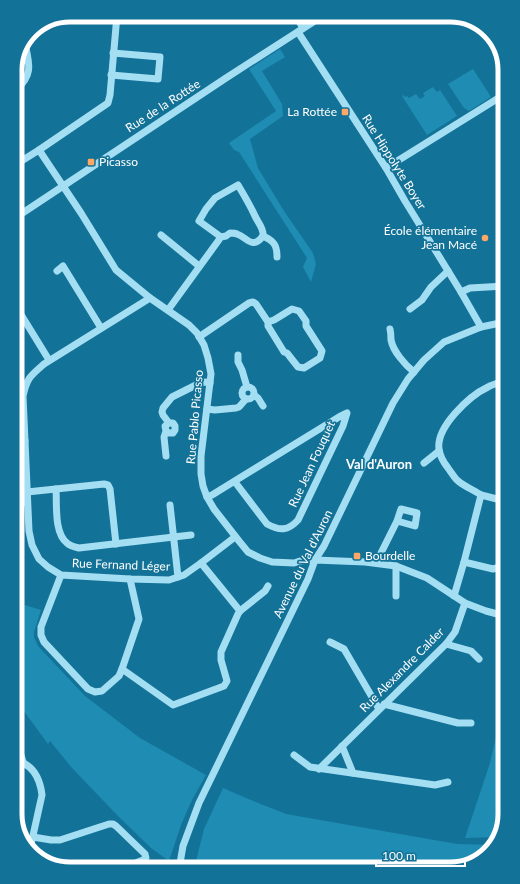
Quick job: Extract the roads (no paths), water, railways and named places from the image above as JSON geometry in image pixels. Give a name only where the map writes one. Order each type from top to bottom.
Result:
[{"type":"street","points":[[22,161],[108,104],[116,22]]},
{"type":"street","name":"Rue Hippolyte Boyer","points":[[298,22],[301,30],[481,327]]},
{"type":"street","name":"Rue de la Rottée","points":[[22,213],[313,22]]},
{"type":"street","points":[[22,83],[26,79],[29,67],[26,51]]},
{"type":"street","points":[[111,75],[158,79],[160,57],[114,53]]},
{"type":"street","points":[[386,168],[498,98]]},
{"type":"street","name":"Rue Pablo Picasso","points":[[39,150],[81,213],[116,270],[150,298],[190,325],[199,336],[207,352],[211,374],[201,456],[203,486],[214,509],[248,552],[272,562],[315,560],[375,562],[396,566],[427,578],[465,603],[498,614]]},
{"type":"street","points":[[168,310],[221,237],[230,233],[236,233],[250,242],[255,243],[263,236],[262,229],[253,210],[238,185],[215,198],[198,221],[221,237]]},
{"type":"street","points":[[161,235],[199,266]]},
{"type":"street","points":[[263,236],[272,240],[277,249],[277,257]]},
{"type":"street","points":[[57,271],[63,266],[101,328]]},
{"type":"street","points":[[410,309],[422,300],[430,287],[448,271]]},
{"type":"street","points":[[461,292],[470,288],[498,286]]},
{"type":"street","name":"Rue Fernand Léger","points":[[150,298],[49,360],[32,374],[26,384],[23,396],[27,501],[29,532],[32,545],[39,559],[60,575],[169,580],[184,575],[235,537]]},
{"type":"street","points":[[199,336],[249,303],[253,302],[268,322],[268,326],[284,352],[287,353],[298,367],[304,368],[320,358],[322,351],[306,326],[306,321],[299,311],[292,309],[268,322]]},
{"type":"street","points":[[22,316],[49,360]]},
{"type":"street","name":"Avenue du Val d'Auron","points":[[180,862],[183,846],[199,803],[308,579],[315,560],[325,544],[393,403],[408,379],[424,360],[444,342],[481,327],[498,323]]},
{"type":"street","points":[[390,329],[391,341],[398,354],[404,363],[414,372]]},
{"type":"street","points":[[238,355],[238,362],[247,387]]},
{"type":"street","points":[[166,456],[164,437],[166,431],[173,433],[175,426],[172,423],[169,423],[163,415],[163,408],[172,397],[198,384],[206,382],[210,383]]},
{"type":"street","points":[[498,383],[488,386],[467,400],[450,419],[442,432],[439,448],[444,463],[457,480],[481,495],[498,499]]},
{"type":"street","points":[[247,387],[253,389],[254,395],[263,406]]},
{"type":"street","points":[[246,399],[243,397],[242,393],[243,389],[247,387]]},
{"type":"street","points":[[207,409],[216,410],[236,408],[239,407],[246,399],[252,398],[254,395]]},
{"type":"street","name":"Rue Jean Fouquet","points":[[207,497],[235,482],[347,413],[343,426],[301,514],[292,526],[285,529],[280,529],[267,524],[235,482]]},
{"type":"street","points":[[424,463],[439,451]]},
{"type":"street","points":[[27,492],[104,484],[108,485],[110,488],[116,544]]},
{"type":"street","points":[[56,489],[57,520],[60,535],[68,544],[79,548],[191,535]]},
{"type":"street","points":[[454,596],[481,495]]},
{"type":"street","points":[[22,504],[27,501]]},
{"type":"street","points":[[170,505],[178,577]]},
{"type":"street","points":[[375,562],[397,521]]},
{"type":"street","points":[[464,562],[493,569],[498,568]]},
{"type":"street","points":[[201,563],[240,611]]},
{"type":"street","points":[[396,566],[396,596]]},
{"type":"street","points":[[60,575],[42,627],[41,635],[44,642],[88,689],[94,692],[102,691],[119,676],[139,619],[130,579]]},
{"type":"street","points":[[122,669],[173,705],[224,686],[227,681],[221,660],[222,652],[238,614],[265,591],[268,586]]},
{"type":"street","name":"Rue Alexandre Calder","points":[[319,769],[446,644],[455,632],[465,603]]},
{"type":"street","points":[[330,642],[344,649],[382,707],[458,723],[471,723]]},
{"type":"street","points":[[446,644],[471,651],[479,659]]},
{"type":"street","points":[[342,746],[353,774]]},
{"type":"street","points":[[294,755],[310,767],[319,769],[435,785],[448,782]]},
{"type":"street","points":[[22,759],[23,762],[32,768],[36,774],[42,795],[32,843]]},
{"type":"street","points":[[33,837],[60,840],[113,824],[145,854],[146,858],[138,862]]},
{"type":"place","name":"La Rottée","points":[[345,112]]},
{"type":"place","name":"Picasso","points":[[91,162]]},
{"type":"place","name":"École élémentaire Jean Macé","points":[[485,238]]},
{"type":"place","name":"Bourdelle","points":[[357,556]]},
{"type":"district","name":"Val d'Auron","points":[[379,464]]}]
